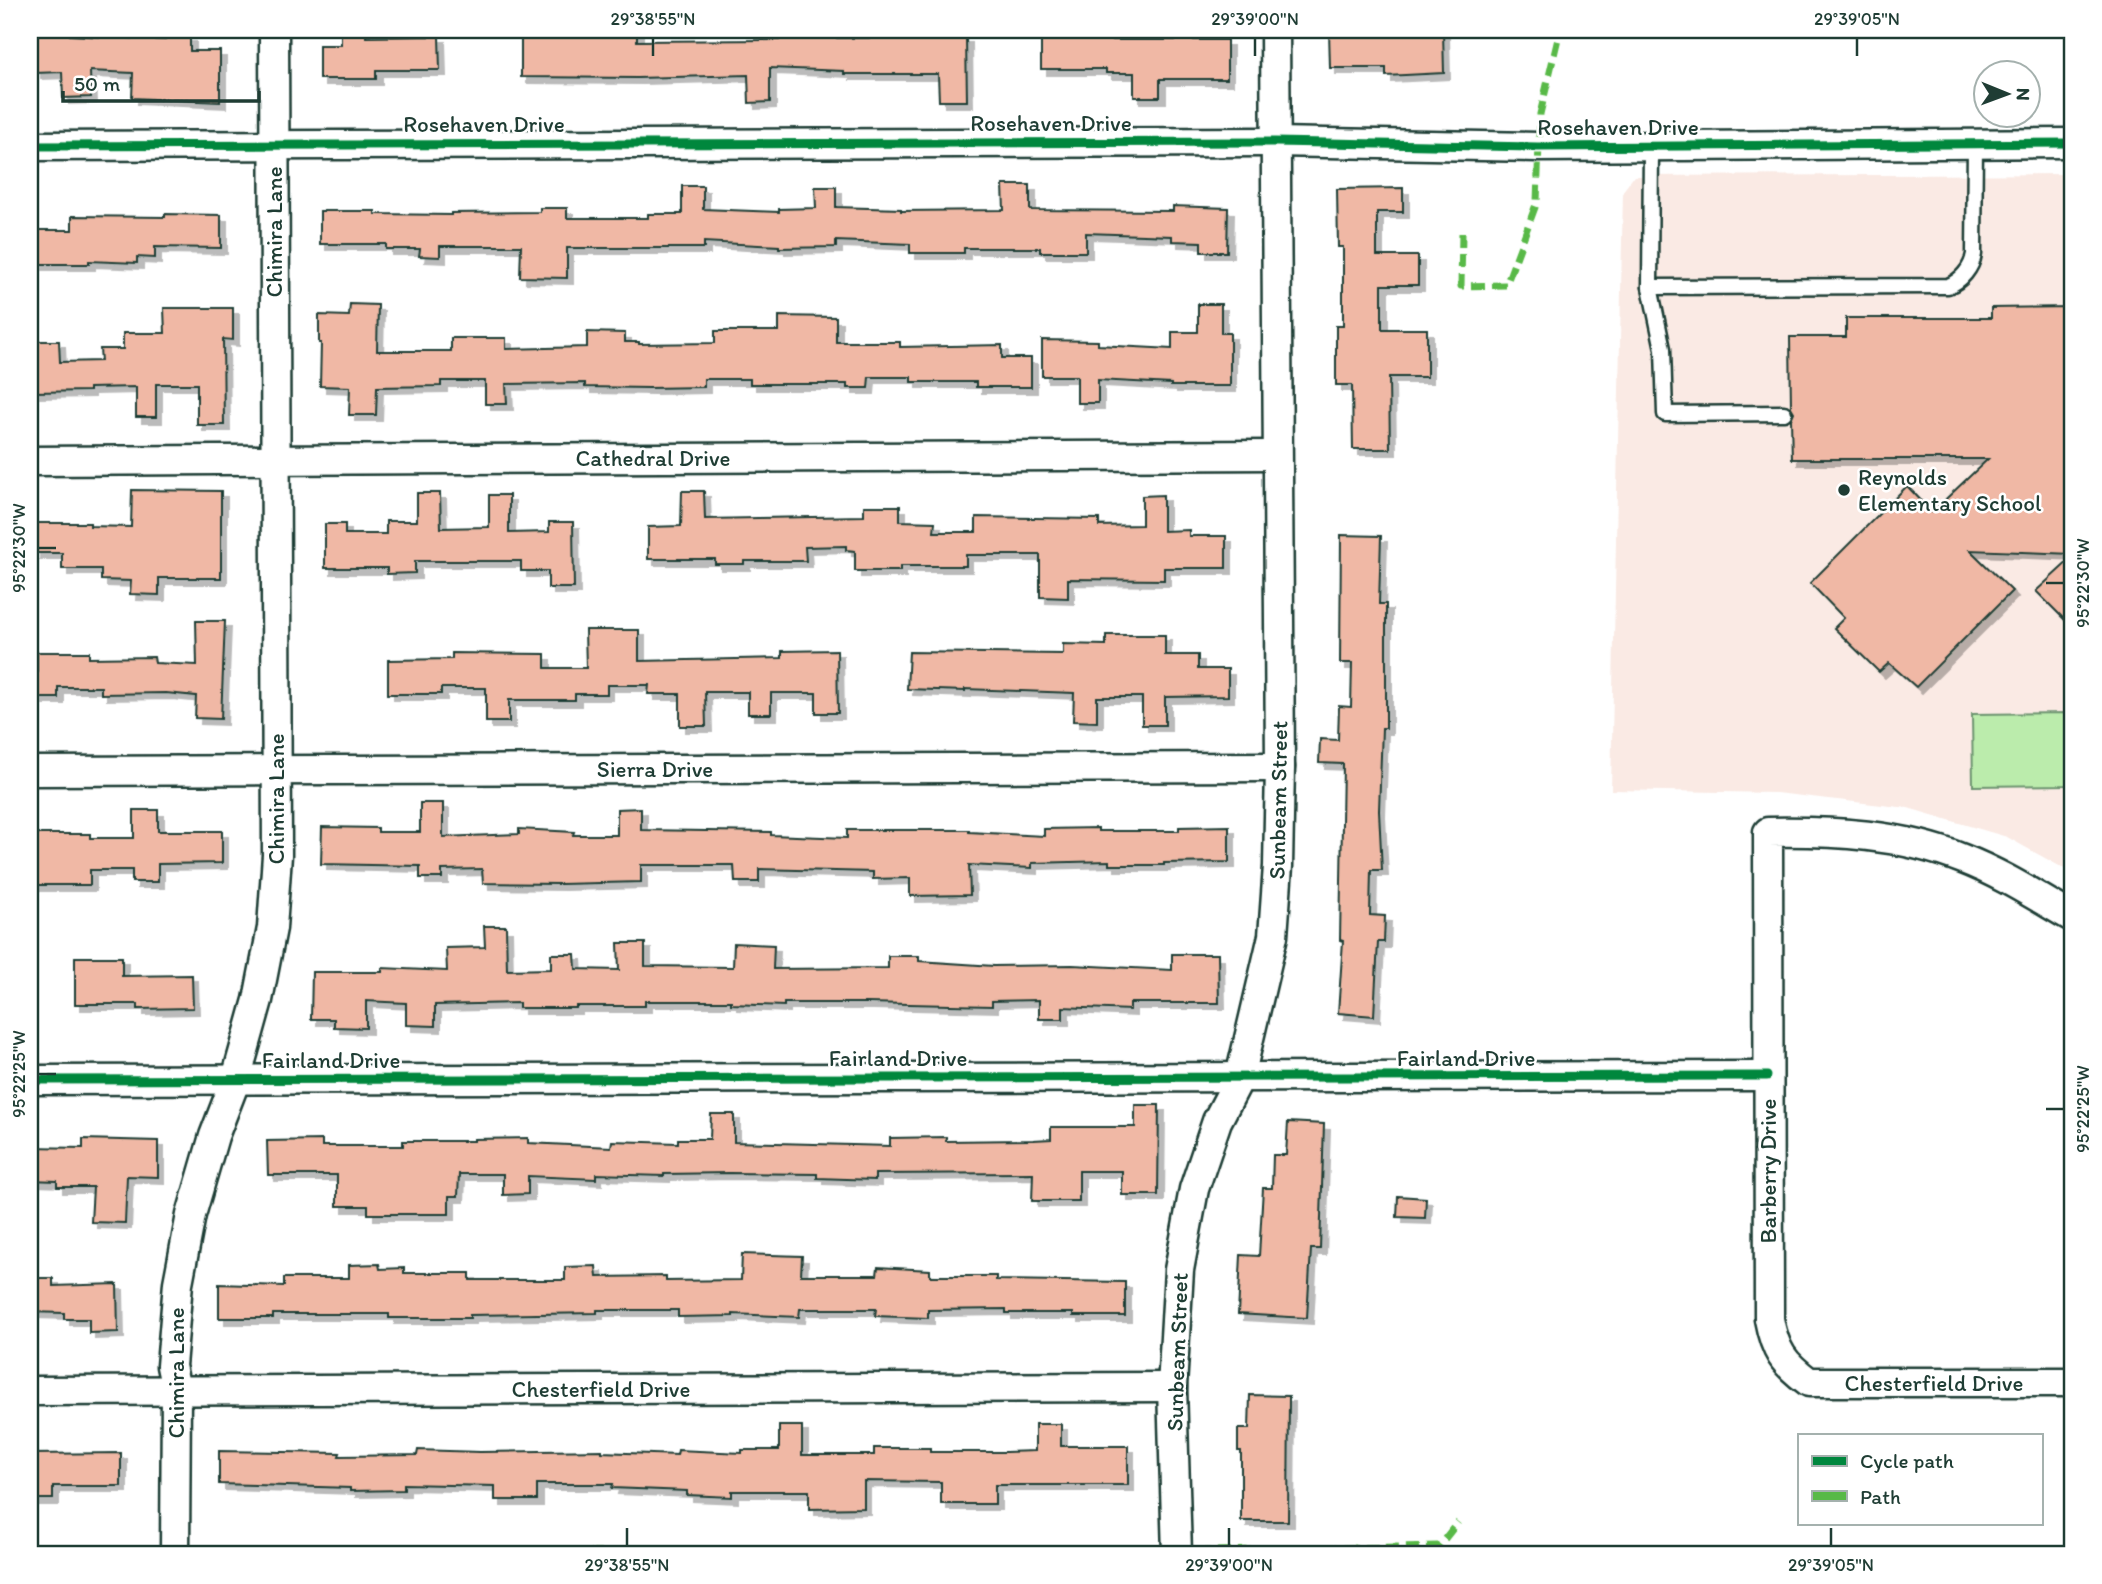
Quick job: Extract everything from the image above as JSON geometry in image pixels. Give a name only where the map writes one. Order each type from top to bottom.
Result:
[{"type":"street","name":"Chimira Lane","points":[[175,1554],[176,1390],[171,1366],[178,1283],[191,1215],[214,1136],[236,1079],[258,1000],[272,928],[277,855],[274,30]]},
{"type":"street","name":"Sunbeam Street","points":[[1177,1554],[1172,1387],[1179,1270],[1194,1189],[1217,1121],[1240,1077],[1273,936],[1278,866],[1280,767],[1275,30]]},
{"type":"street","name":"Rosehaven Drive","points":[[30,146],[1275,142],[1538,147],[2072,143]]},
{"type":"street","name":"Cathedral Drive","points":[[30,461],[1276,455]]},
{"type":"street","name":"Sierra Drive","points":[[30,771],[1280,767]]},
{"type":"street","name":"Barberry Drive","points":[[1798,1374],[1783,1360],[1773,1340],[1769,1319],[1768,832],[1861,834],[1914,844],[1962,858],[1995,873],[2072,917]]},
{"type":"street","name":"Fairland Drive","points":[[30,1080],[1767,1076]]},
{"type":"street","name":"Chesterfield Drive","points":[[1798,1374],[1809,1382],[1829,1383],[2072,1382]]},
{"type":"street","name":"Chesterfield Drive","points":[[30,1391],[1172,1387]]},
{"type":"lane","points":[[1650,287],[1948,286],[1956,283],[1972,264],[1974,254],[1975,144]]},
{"type":"lane","points":[[1651,146],[1650,287],[1663,349],[1665,414],[1784,413]]},
{"type":"shaded area","name":"Reynolds Elementary School","points":[[2072,174],[2072,873],[2007,837],[1908,808],[1776,793],[1611,790],[1623,191],[1634,176]]},
{"type":"green space","points":[[2072,713],[2072,785],[1973,786],[1972,714]]},
{"type":"building","points":[[34,30],[70,30],[70,35],[165,40],[165,36],[190,36],[190,51],[220,51],[220,102],[132,98],[133,73],[90,71],[91,97],[63,98],[62,72],[35,73]]},
{"type":"building","points":[[341,30],[366,30],[366,37],[439,36],[440,70],[376,70],[376,79],[319,79],[319,45],[341,45]]},
{"type":"building","points":[[521,30],[637,30],[637,41],[779,40],[779,34],[835,38],[966,37],[967,101],[939,101],[938,74],[844,74],[844,71],[770,68],[770,102],[749,103],[748,75],[521,77]]},
{"type":"building","points":[[1329,30],[1443,30],[1444,73],[1386,76],[1386,68],[1330,68]]},
{"type":"building","points":[[1041,32],[1094,33],[1094,40],[1227,40],[1227,79],[1160,79],[1160,97],[1134,97],[1134,73],[1106,73],[1106,69],[1041,69]]},
{"type":"building","points":[[1003,185],[1030,185],[1030,210],[1173,211],[1173,206],[1228,208],[1227,252],[1201,252],[1201,242],[1172,241],[1172,236],[1086,233],[1086,252],[1040,252],[1040,248],[964,248],[964,253],[910,253],[910,244],[836,241],[836,247],[779,248],[704,242],[704,248],[567,248],[567,278],[520,277],[521,246],[440,246],[440,257],[419,256],[420,249],[386,249],[386,244],[320,244],[320,211],[451,215],[540,212],[540,208],[567,208],[567,218],[648,218],[648,214],[682,214],[682,186],[703,186],[703,209],[779,212],[779,209],[816,208],[815,187],[836,187],[836,207],[901,211],[1004,210]]},
{"type":"building","points":[[1403,188],[1403,212],[1377,212],[1377,256],[1418,256],[1418,285],[1382,285],[1382,329],[1427,329],[1427,377],[1389,377],[1390,449],[1353,449],[1352,385],[1336,385],[1336,326],[1343,326],[1343,247],[1338,247],[1337,189]]},
{"type":"building","points":[[165,214],[221,215],[221,248],[155,247],[155,258],[137,257],[137,263],[89,261],[89,264],[37,264],[38,230],[72,230],[72,216],[165,217]]},
{"type":"building","points":[[350,304],[378,305],[377,351],[451,351],[451,338],[506,338],[506,349],[587,347],[587,332],[625,333],[625,342],[639,344],[715,343],[715,331],[779,331],[779,316],[836,317],[836,342],[900,342],[900,347],[1002,345],[1002,358],[1031,358],[1031,387],[976,387],[976,382],[911,382],[911,377],[869,377],[868,388],[847,388],[847,384],[750,384],[750,379],[704,379],[704,387],[585,387],[585,383],[506,384],[507,404],[485,404],[485,381],[441,381],[441,386],[377,387],[376,415],[349,415],[350,387],[320,386],[319,315],[349,316]]},
{"type":"building","points":[[1198,304],[1221,304],[1221,333],[1230,333],[1230,386],[1171,386],[1098,380],[1098,403],[1077,403],[1077,376],[1042,376],[1042,340],[1098,341],[1098,345],[1172,349],[1172,332],[1198,332]]},
{"type":"building","name":"Reynolds Elementary School","points":[[2072,307],[2072,554],[1970,550],[2012,591],[1916,687],[1889,663],[1879,672],[1834,628],[1844,618],[1810,583],[1907,486],[1932,512],[1988,459],[1792,459],[1791,419],[1794,412],[1791,407],[1790,337],[1846,337],[1846,318],[1991,318],[1991,308]]},
{"type":"building","points":[[164,308],[233,308],[233,340],[223,339],[224,425],[197,425],[197,384],[156,384],[156,417],[136,417],[136,387],[34,392],[33,341],[59,341],[60,362],[101,361],[100,349],[123,349],[123,333],[165,333]]},
{"type":"building","points":[[132,490],[221,491],[221,578],[159,578],[159,595],[130,594],[131,581],[101,580],[101,569],[62,569],[62,553],[34,553],[34,523],[90,523],[90,526],[131,527]]},
{"type":"building","points":[[682,491],[704,491],[705,519],[864,516],[864,506],[900,506],[900,521],[935,522],[934,532],[976,532],[976,517],[1099,519],[1099,526],[1142,525],[1142,496],[1163,495],[1163,531],[1189,530],[1189,536],[1226,536],[1226,568],[1164,568],[1164,580],[1068,579],[1068,598],[1040,597],[1040,555],[966,555],[966,566],[900,566],[900,571],[855,571],[855,551],[846,550],[846,546],[805,547],[806,561],[715,564],[715,559],[648,559],[648,527],[681,526]]},
{"type":"building","points":[[417,493],[440,493],[441,528],[489,527],[489,495],[509,495],[509,533],[549,532],[549,522],[573,522],[574,588],[548,588],[548,571],[521,571],[521,561],[415,561],[415,573],[387,574],[387,568],[325,568],[325,524],[345,524],[345,534],[386,534],[386,521],[417,521]]},
{"type":"building","points":[[1341,535],[1381,536],[1379,604],[1386,604],[1386,728],[1382,728],[1379,811],[1382,870],[1371,870],[1370,915],[1385,916],[1384,942],[1378,942],[1374,1016],[1338,1013],[1343,941],[1340,940],[1343,764],[1319,763],[1320,739],[1338,740],[1339,706],[1351,707],[1352,663],[1340,663]]},
{"type":"building","points":[[2072,558],[2072,627],[2036,591]]},
{"type":"building","points":[[196,621],[225,621],[221,719],[195,718],[196,696],[166,693],[101,694],[101,687],[58,687],[58,698],[37,698],[37,652],[89,652],[89,658],[154,657],[155,663],[197,665]]},
{"type":"building","points":[[585,630],[639,630],[639,661],[782,658],[782,651],[837,650],[838,713],[816,713],[816,693],[771,693],[771,714],[748,714],[748,692],[705,692],[706,726],[680,726],[680,694],[648,694],[649,685],[607,685],[607,694],[575,694],[575,700],[509,700],[509,722],[486,722],[486,688],[441,688],[441,694],[388,694],[388,660],[452,659],[452,653],[545,654],[545,668],[586,668]]},
{"type":"building","points":[[1106,635],[1165,635],[1165,655],[1198,655],[1198,669],[1228,669],[1228,696],[1165,697],[1165,725],[1142,725],[1142,697],[1097,697],[1097,722],[1073,721],[1074,693],[907,689],[909,652],[1063,654],[1063,644],[1106,645]]},
{"type":"building","points":[[420,803],[443,803],[443,837],[519,834],[519,829],[574,832],[573,835],[617,835],[617,809],[641,808],[641,830],[771,832],[771,835],[847,838],[847,830],[969,830],[1044,836],[1044,829],[1179,831],[1179,827],[1229,826],[1229,862],[1164,865],[1109,865],[1109,861],[1032,863],[1032,868],[969,865],[970,895],[910,896],[910,878],[873,879],[873,872],[759,869],[759,882],[735,882],[734,865],[641,865],[641,882],[483,883],[482,869],[442,870],[442,878],[420,878],[420,866],[321,864],[322,827],[378,828],[378,832],[420,832]]},
{"type":"building","points":[[134,810],[158,810],[158,831],[222,831],[222,863],[158,864],[158,882],[132,882],[132,870],[90,870],[90,885],[34,885],[33,834],[90,834],[90,838],[134,838]]},
{"type":"building","points":[[484,926],[506,926],[507,970],[551,969],[551,954],[575,954],[576,969],[619,970],[618,943],[645,943],[645,966],[733,967],[734,943],[774,945],[773,969],[888,968],[888,956],[919,956],[919,961],[994,966],[1072,965],[1172,970],[1172,954],[1218,954],[1219,1003],[1130,1003],[1130,1010],[1063,1007],[1063,1019],[1039,1019],[1039,1000],[992,1001],[992,1006],[784,1003],[784,1006],[731,1004],[731,1001],[645,1001],[645,1006],[576,1008],[519,1008],[519,1003],[435,1005],[435,1026],[406,1025],[406,1003],[366,1001],[366,1028],[334,1027],[334,1019],[311,1019],[312,972],[382,972],[382,968],[447,971],[446,948],[485,947]]},
{"type":"building","points":[[75,957],[122,957],[122,976],[192,975],[193,1008],[138,1009],[138,1004],[75,1004]]},
{"type":"building","points":[[1135,1105],[1159,1105],[1158,1195],[1122,1195],[1122,1171],[1079,1171],[1079,1201],[1032,1201],[1033,1173],[875,1174],[875,1180],[817,1178],[817,1174],[596,1174],[596,1179],[528,1176],[528,1194],[503,1195],[503,1174],[459,1174],[458,1196],[449,1196],[449,1214],[368,1214],[368,1206],[337,1206],[337,1175],[268,1175],[267,1141],[322,1140],[322,1146],[403,1146],[403,1141],[528,1138],[528,1143],[611,1147],[612,1141],[678,1143],[678,1139],[710,1139],[711,1114],[734,1114],[734,1142],[890,1146],[890,1138],[946,1137],[946,1141],[1033,1140],[1051,1139],[1051,1127],[1135,1127]]},
{"type":"building","points":[[1288,1122],[1324,1124],[1320,1249],[1311,1249],[1307,1318],[1238,1314],[1241,1255],[1259,1256],[1263,1188],[1272,1188],[1273,1155],[1286,1155]]},
{"type":"building","points":[[83,1139],[158,1141],[158,1177],[127,1176],[125,1223],[91,1222],[93,1187],[57,1187],[57,1181],[30,1180],[30,1147],[83,1148]]},
{"type":"building","points":[[1398,1196],[1426,1198],[1425,1218],[1397,1217]]},
{"type":"building","points":[[742,1254],[802,1256],[801,1275],[877,1275],[878,1267],[930,1270],[930,1276],[1125,1282],[1125,1316],[1006,1313],[1006,1309],[928,1310],[928,1318],[875,1316],[876,1309],[800,1309],[799,1317],[733,1314],[678,1317],[678,1310],[597,1310],[597,1313],[470,1315],[470,1318],[389,1318],[389,1314],[273,1314],[273,1318],[219,1318],[219,1284],[284,1286],[284,1278],[349,1278],[349,1265],[379,1264],[380,1269],[404,1268],[404,1273],[470,1273],[470,1280],[565,1280],[565,1267],[596,1266],[597,1277],[666,1276],[666,1281],[741,1280]]},
{"type":"building","points":[[30,1278],[53,1278],[53,1286],[117,1284],[118,1332],[89,1333],[89,1319],[64,1319],[64,1313],[30,1312]]},
{"type":"building","points":[[1250,1395],[1289,1396],[1288,1521],[1241,1521],[1241,1451],[1238,1451],[1238,1429],[1249,1429]]},
{"type":"building","points":[[1035,1424],[1061,1424],[1061,1446],[1128,1446],[1128,1485],[995,1485],[995,1504],[941,1504],[941,1482],[864,1481],[864,1508],[809,1509],[809,1491],[732,1491],[732,1497],[687,1495],[687,1491],[612,1488],[613,1484],[537,1484],[537,1500],[495,1500],[495,1486],[404,1484],[404,1490],[350,1491],[350,1488],[219,1484],[219,1451],[340,1453],[339,1456],[417,1455],[418,1450],[602,1450],[677,1455],[678,1450],[742,1453],[742,1450],[779,1450],[779,1426],[802,1426],[802,1455],[874,1455],[874,1448],[930,1448],[930,1452],[1006,1452],[1035,1451]]},
{"type":"building","points":[[121,1453],[121,1486],[53,1486],[53,1499],[30,1499],[30,1454]]},
{"type":"marked path","points":[[1462,233],[1461,286],[1506,285],[1537,202],[1540,114],[1560,30]]},
{"type":"marked path","points":[[104,1554],[1177,1552],[1439,1546],[1458,1522]]},
{"type":"cycle path","points":[[30,146],[1275,142],[1538,147],[2072,143]]},
{"type":"cycle path","points":[[30,1080],[1767,1076]]},
{"type":"place","name":"Reynolds Elementary School","points":[[1844,490]]}]
